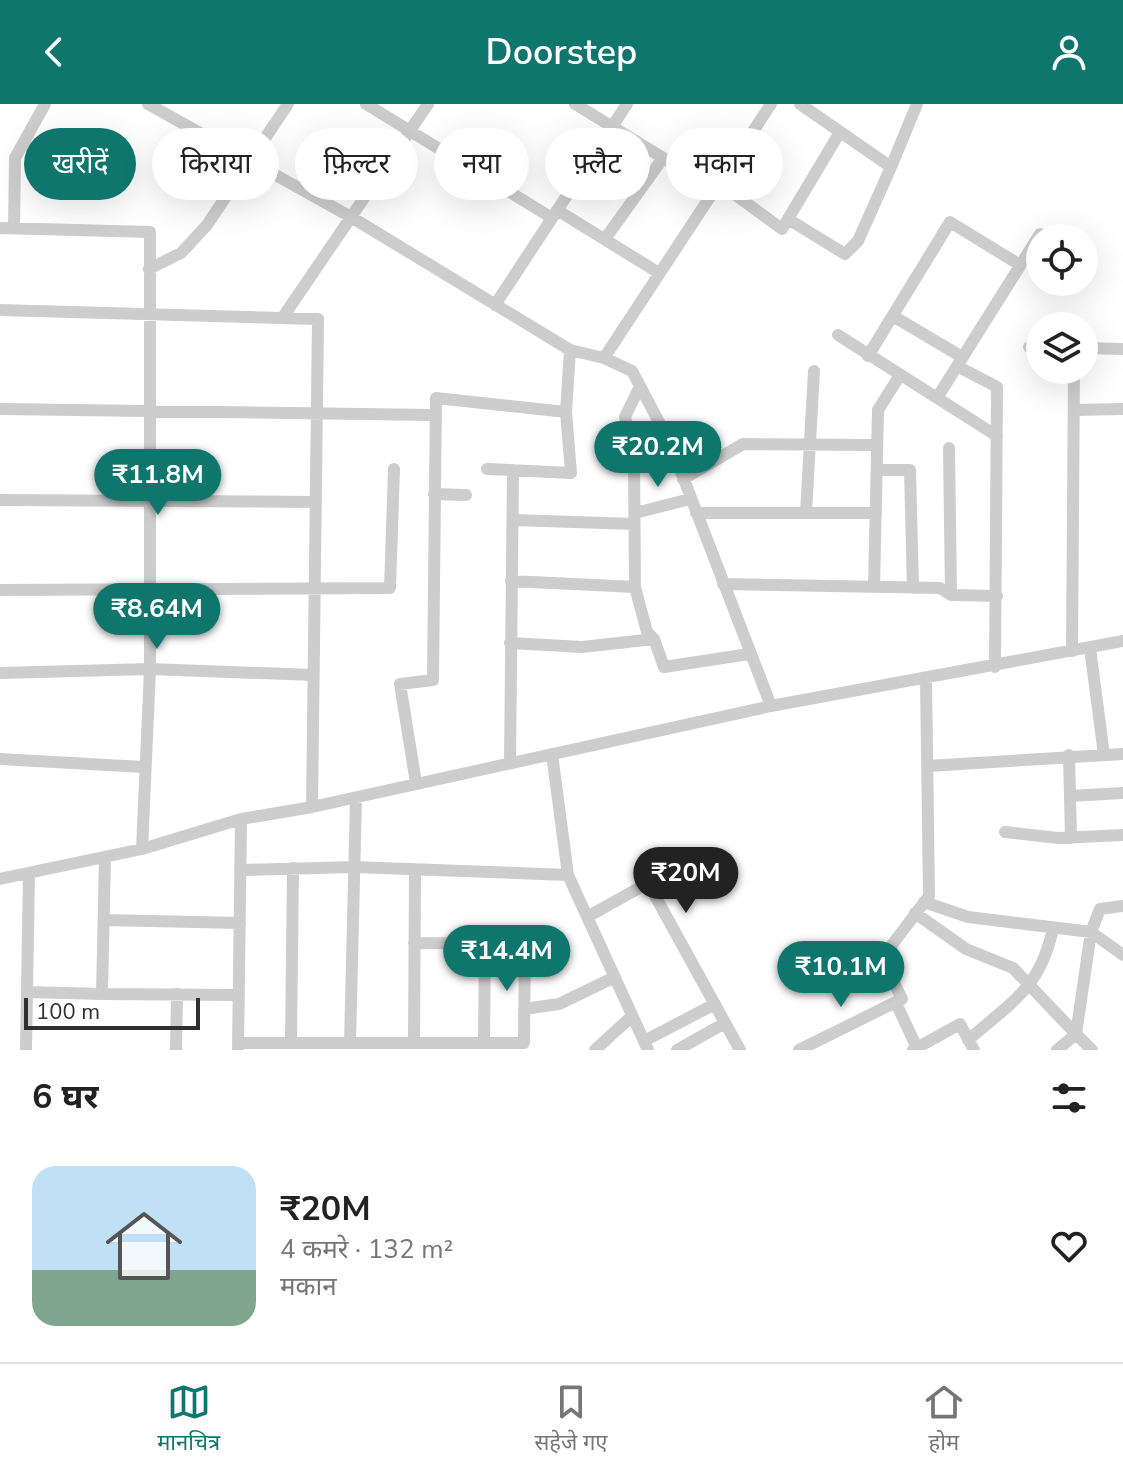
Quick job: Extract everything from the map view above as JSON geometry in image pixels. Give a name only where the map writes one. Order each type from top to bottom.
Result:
[{"type":"street","points":[[14,228],[15,158],[45,104]]},
{"type":"street","points":[[148,104],[191,128]]},
{"type":"street","points":[[272,128],[288,104]]},
{"type":"street","points":[[366,104],[405,128]]},
{"type":"street","points":[[412,128],[428,104]]},
{"type":"street","points":[[575,104],[666,160]]},
{"type":"street","points":[[495,305],[627,104]]},
{"type":"street","points":[[755,128],[771,104]]},
{"type":"street","points":[[800,104],[891,167]]},
{"type":"street","points":[[788,219],[845,254],[858,241],[917,104]]},
{"type":"street","points":[[738,200],[782,229],[840,132]]},
{"type":"street","points":[[418,136],[605,239],[659,273]]},
{"type":"street","points":[[605,239],[663,158]]},
{"type":"street","points":[[279,177],[351,217],[570,350],[604,358],[632,371],[670,443],[771,706]]},
{"type":"street","points":[[149,269],[181,253],[207,225],[224,200]]},
{"type":"street","points":[[283,317],[363,200]]},
{"type":"street","points":[[604,358],[708,200]]},
{"type":"street","points":[[868,356],[950,222],[1020,265]]},
{"type":"street","points":[[0,228],[150,232],[150,669],[143,767],[142,849]]},
{"type":"street","points":[[937,398],[1026,256]]},
{"type":"street","points":[[0,310],[318,319],[312,807]]},
{"type":"street","points":[[893,316],[997,387],[995,667]]},
{"type":"street","points":[[838,335],[997,436]]},
{"type":"street","points":[[1098,348],[1123,349]]},
{"type":"street","points":[[487,469],[571,473],[566,412],[570,350]]},
{"type":"street","points":[[806,513],[814,371]]},
{"type":"street","points":[[874,587],[878,410],[900,375]]},
{"type":"street","points":[[1072,651],[1074,384]]},
{"type":"street","points":[[640,386],[625,417],[634,457],[635,587],[647,632],[654,639],[664,667],[749,654]]},
{"type":"street","points":[[416,783],[400,684],[433,680],[436,398],[566,412]]},
{"type":"street","points":[[0,409],[434,415]]},
{"type":"street","points":[[1074,410],[1123,409]]},
{"type":"street","points":[[683,479],[743,444],[877,445]]},
{"type":"street","points":[[949,448],[951,595]]},
{"type":"street","points":[[0,590],[149,588],[315,591],[390,588],[394,469]]},
{"type":"street","points":[[510,762],[513,470]]},
{"type":"street","points":[[877,470],[910,470],[913,588]]},
{"type":"street","points":[[434,494],[466,495]]},
{"type":"street","points":[[0,500],[149,498],[316,502]]},
{"type":"street","points":[[513,520],[635,519],[690,499]]},
{"type":"street","points":[[696,513],[876,513]]},
{"type":"street","points":[[511,581],[635,587]]},
{"type":"street","points":[[723,584],[940,588],[951,595],[997,596]]},
{"type":"street","points":[[510,643],[582,647],[654,639]]},
{"type":"street","points":[[0,879],[142,849],[241,819],[356,798],[771,706],[1123,641]]},
{"type":"street","points":[[1090,648],[1104,755]]},
{"type":"street","points":[[0,673],[150,669],[313,675]]},
{"type":"street","points":[[800,1050],[902,999],[882,958],[929,896],[926,679]]},
{"type":"street","points":[[552,754],[568,875],[646,1046],[715,1004]]},
{"type":"street","points":[[927,766],[1123,754]]},
{"type":"street","points":[[1069,755],[1071,838]]},
{"type":"street","points":[[0,759],[143,767]]},
{"type":"street","points":[[1070,796],[1123,793]]},
{"type":"street","points":[[350,1043],[356,798]]},
{"type":"street","points":[[241,819],[238,1046],[291,1043],[524,1043],[525,944],[414,943]]},
{"type":"street","points":[[1005,832],[1071,838],[1123,835]]},
{"type":"street","points":[[102,994],[105,857]]},
{"type":"street","points":[[242,870],[354,867],[568,875]]},
{"type":"street","points":[[291,1043],[293,868]]},
{"type":"street","points":[[414,1043],[415,871]]},
{"type":"street","points":[[26,1050],[29,873]]},
{"type":"street","points":[[587,917],[648,883],[740,1050]]},
{"type":"street","points":[[924,902],[968,917],[1091,932],[1123,955]]},
{"type":"street","points":[[1057,1050],[1076,1034],[1091,932],[1100,909],[1123,906]]},
{"type":"street","points":[[915,913],[966,949],[1013,968],[1092,1050]]},
{"type":"street","points":[[104,920],[240,923]]},
{"type":"street","points":[[896,1003],[916,1049],[960,1024],[971,1045],[1031,986],[1048,956],[1053,928]]},
{"type":"street","points":[[484,1043],[485,943]]},
{"type":"street","points":[[524,1009],[559,1004],[615,977]]},
{"type":"street","points":[[27,992],[239,995]]},
{"type":"street","points":[[176,1050],[177,994]]},
{"type":"street","points":[[595,1050],[632,1016]]},
{"type":"street","points":[[677,1050],[725,1023]]}]
